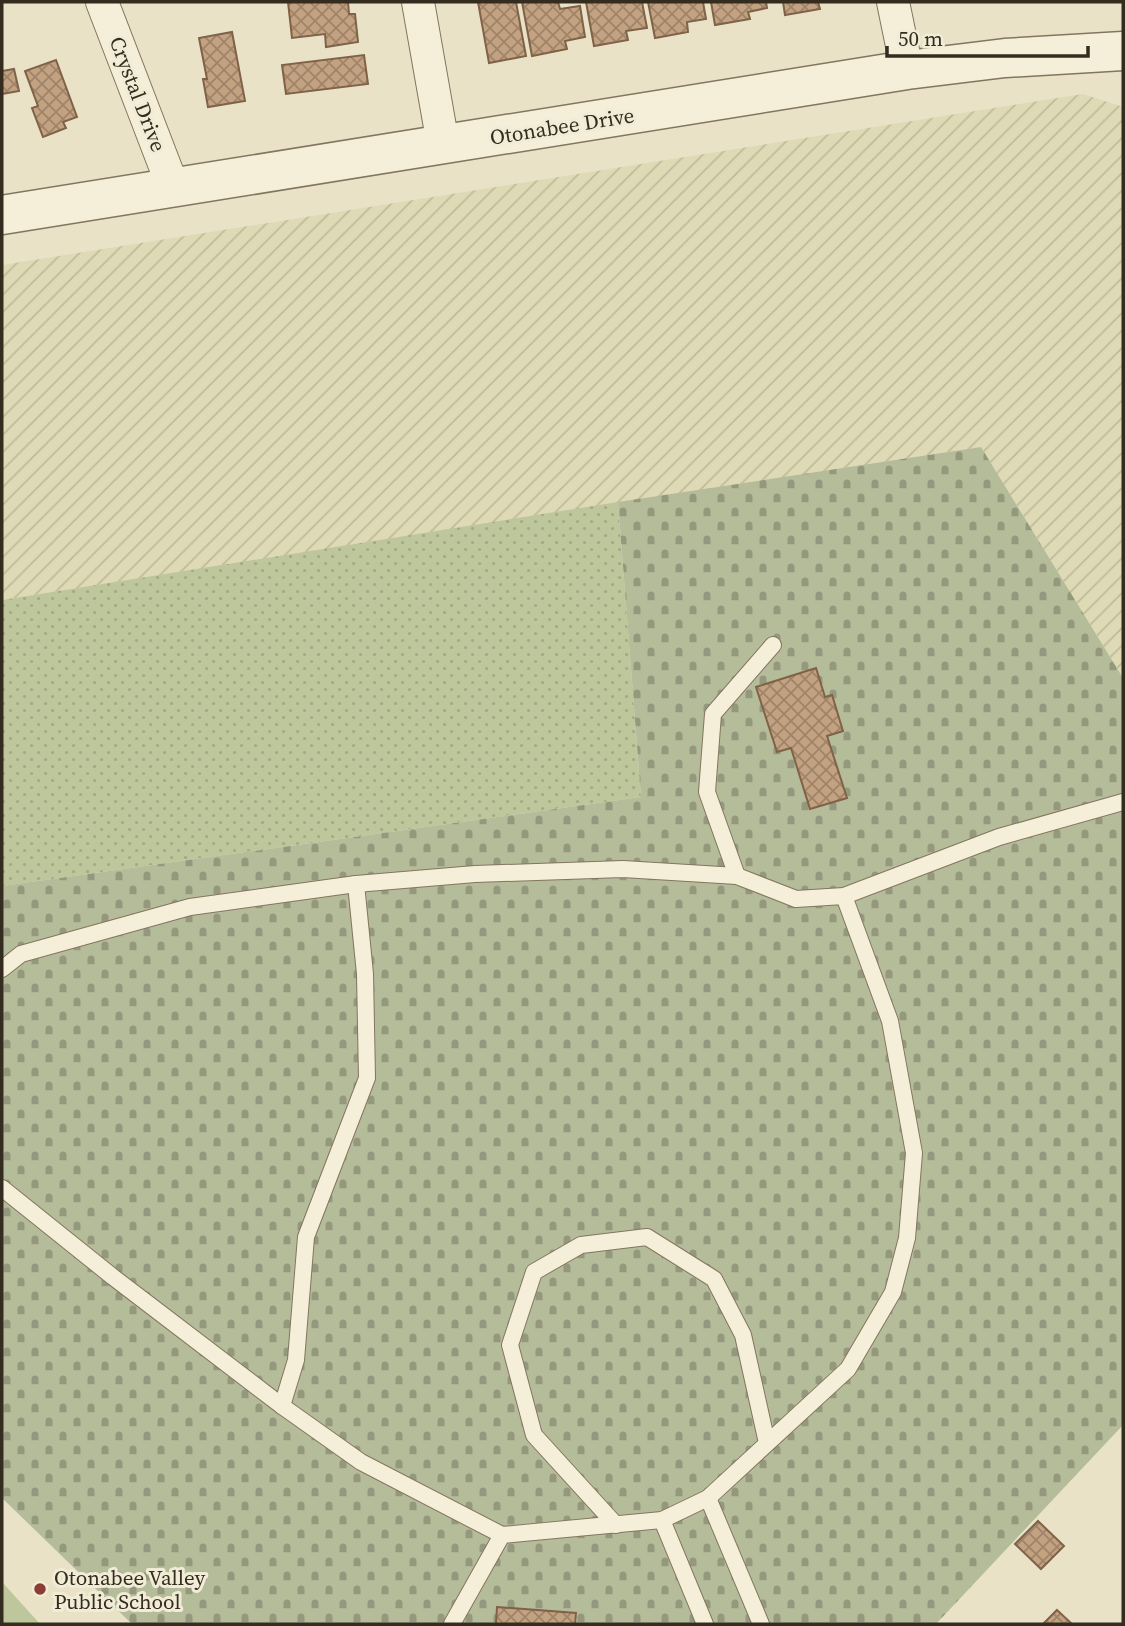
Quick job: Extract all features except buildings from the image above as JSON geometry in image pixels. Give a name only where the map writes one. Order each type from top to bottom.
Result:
[{"type":"street","name":"Crystal Drive","points":[[102,2],[173,187]]},
{"type":"street","points":[[418,2],[443,144]]},
{"type":"street","points":[[893,2],[907,70]]},
{"type":"street","name":"Otonabee Drive","points":[[2,215],[907,70],[1005,58],[1123,51]]},
{"type":"lane","points":[[737,876],[707,792],[713,714],[773,645]]},
{"type":"lane","points":[[2,969],[22,954],[190,907],[356,884],[475,874],[624,869],[737,876],[796,898],[844,895],[999,837],[1123,802]]},
{"type":"lane","points":[[282,1406],[296,1360],[306,1237],[367,1078],[365,974],[356,884]]},
{"type":"lane","points":[[2,1188],[282,1406],[361,1462],[502,1535],[662,1520],[708,1498],[848,1368],[893,1292],[907,1238],[914,1153],[890,1021],[844,895]]},
{"type":"lane","points":[[616,1525],[534,1435],[510,1345],[534,1272],[581,1245],[647,1237],[714,1279],[743,1335],[767,1443]]},
{"type":"lane","points":[[708,1498],[761,1624]]},
{"type":"lane","points":[[662,1520],[705,1624]]},
{"type":"lane","points":[[452,1624],[502,1535]]},
{"type":"shaded area","points":[[1083,94],[1123,107],[1123,678],[981,447],[2,600],[2,265]]},
{"type":"green space","points":[[981,447],[1123,678],[1123,1425],[936,1624],[132,1624],[2,1498],[2,886],[641,797],[618,502]]},
{"type":"green space","points":[[618,502],[641,797],[2,886],[2,600]]},
{"type":"green space","points":[[2,1582],[40,1624],[2,1624]]},
{"type":"place","name":"Otonabee Valley Public School","points":[[40,1589]]}]
